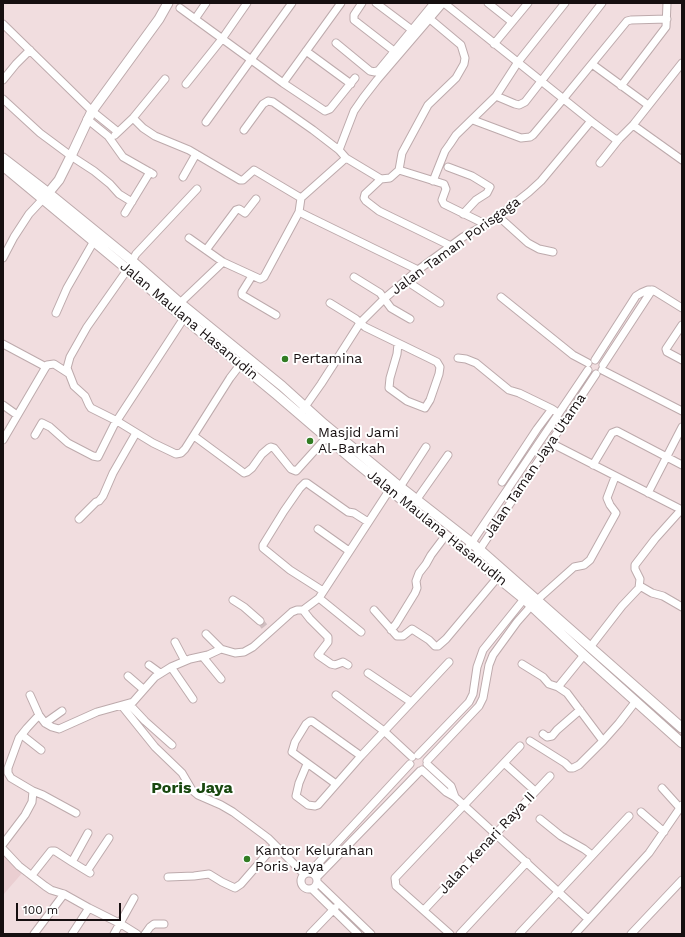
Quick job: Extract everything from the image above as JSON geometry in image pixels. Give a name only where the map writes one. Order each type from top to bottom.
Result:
[{"type":"street","points":[[3,258],[14,237],[29,214],[59,180],[92,110],[159,19],[168,3]]},
{"type":"street","points":[[195,18],[206,3]]},
{"type":"street","points":[[186,84],[247,3]]},
{"type":"street","points":[[206,122],[292,3]]},
{"type":"street","points":[[283,83],[341,3]]},
{"type":"street","points":[[362,3],[354,16],[354,20],[394,51]]},
{"type":"street","points":[[376,3],[412,30]]},
{"type":"street","points":[[336,43],[372,72],[379,70],[434,3]]},
{"type":"street","points":[[339,150],[354,111],[363,98],[444,3],[563,100],[618,139]]},
{"type":"street","points":[[488,3],[512,22]]},
{"type":"street","points":[[494,44],[528,3]]},
{"type":"street","points":[[433,181],[445,151],[456,136],[496,96],[518,62],[565,3]]},
{"type":"street","points":[[496,96],[514,104],[519,105],[525,102],[602,3]]},
{"type":"street","points":[[621,86],[666,27],[667,3]]},
{"type":"street","points":[[180,8],[283,83],[325,111],[330,109],[356,78]]},
{"type":"street","points":[[430,19],[460,45],[465,58],[464,64],[456,78],[428,105],[402,153],[400,170],[390,178],[381,179],[365,194],[364,198],[379,211],[451,246]]},
{"type":"street","points":[[473,120],[521,138],[526,138],[533,135],[626,21],[667,19]]},
{"type":"street","points":[[3,24],[92,110],[118,132]]},
{"type":"street","points":[[3,80],[30,50]]},
{"type":"street","points":[[306,51],[351,84]]},
{"type":"street","points":[[600,163],[618,139],[633,125],[682,63]]},
{"type":"street","points":[[592,64],[648,105]]},
{"type":"street","points":[[110,139],[133,118],[165,79]]},
{"type":"street","points":[[3,99],[40,133],[94,171],[110,184],[119,194],[132,202]]},
{"type":"street","points":[[244,130],[263,104],[268,101],[273,102],[339,150],[346,158],[381,179]]},
{"type":"street","points":[[133,118],[143,128],[155,136],[196,154],[242,180],[253,171],[257,171],[301,198]]},
{"type":"street","points":[[87,119],[110,139],[123,157],[151,173],[126,213]]},
{"type":"street","name":"Jalan Taman Porisgaga","points":[[302,410],[360,323],[384,298],[405,280],[451,246],[515,204],[541,181],[591,121]]},
{"type":"street","points":[[633,125],[682,160]]},
{"type":"street","points":[[183,177],[196,154]]},
{"type":"street","name":"Jalan Maulana Hasanudin","points":[[3,158],[126,270],[180,303],[238,368],[302,410],[326,438],[393,488],[417,499],[472,543],[494,581],[523,600],[533,604],[591,646],[682,728]]},
{"type":"street","points":[[189,238],[223,262],[260,279],[264,276],[299,212],[301,198],[346,158]]},
{"type":"street","name":"Jalan Maulana Hasanudin","points":[[3,166],[46,196],[182,321],[202,327],[246,357],[302,410],[393,488],[445,536],[466,551],[477,554],[533,604],[584,655],[635,702],[682,742]]},
{"type":"street","points":[[448,167],[472,176],[490,187],[487,193],[476,200],[463,214]]},
{"type":"street","points":[[400,170],[444,184],[446,187],[442,200],[444,204],[486,224]]},
{"type":"street","points":[[197,189],[136,254],[87,328],[70,357],[67,364],[68,373],[74,386],[85,396],[90,407],[176,454],[181,453],[194,436],[230,378],[246,357]]},
{"type":"street","points":[[206,250],[236,210],[245,213],[256,199]]},
{"type":"street","points":[[299,212],[418,270]]},
{"type":"street","points":[[498,216],[528,243],[539,249],[553,252]]},
{"type":"street","points":[[56,313],[67,288],[94,241]]},
{"type":"street","points":[[180,303],[223,262]]},
{"type":"street","points":[[252,276],[242,292],[242,295],[276,315]]},
{"type":"street","points":[[354,277],[380,293],[391,308],[410,319]]},
{"type":"street","points":[[405,280],[440,303]]},
{"type":"street","points":[[588,366],[596,360],[636,296],[643,291],[652,290],[682,308]]},
{"type":"street","name":"Jalan Taman Jaya Utama","points":[[477,554],[652,290]]},
{"type":"street","points":[[501,297],[588,366],[591,373],[600,370]]},
{"type":"street","points":[[330,303],[356,319],[364,327],[437,362],[439,365],[440,374],[430,400],[425,408],[407,400],[389,388],[398,344]]},
{"type":"street","points":[[35,435],[42,423],[50,427],[68,444],[97,457],[117,422],[182,321]]},
{"type":"street","points":[[682,325],[666,350],[682,360]]},
{"type":"street","points":[[3,344],[46,367]]},
{"type":"street","points":[[458,358],[476,363],[509,390],[520,393],[555,411],[537,429],[502,482]]},
{"type":"street","points":[[596,360],[600,370],[682,411]]},
{"type":"street","points":[[3,440],[47,365],[54,364],[68,373]]},
{"type":"street","name":"Jalan Taman Jaya Utama","points":[[466,551],[544,434],[555,411],[588,366]]},
{"type":"street","points":[[3,405],[17,415]]},
{"type":"street","points":[[648,493],[682,427]]},
{"type":"street","points":[[537,429],[544,434]]},
{"type":"street","points":[[593,465],[614,431],[617,431],[682,465]]},
{"type":"street","points":[[79,519],[103,496],[113,473],[136,433]]},
{"type":"street","points":[[194,436],[244,473],[252,468],[262,454],[271,447],[274,448],[292,470],[298,469],[326,438]]},
{"type":"street","points":[[551,443],[681,510],[635,564],[635,569],[640,579],[640,586],[558,687]]},
{"type":"street","points":[[206,634],[221,649],[235,653],[244,652],[253,647],[292,612],[303,610],[321,594],[380,505],[426,447]]},
{"type":"street","points":[[417,499],[448,455]]},
{"type":"street","points":[[509,471],[516,476]]},
{"type":"street","points":[[312,889],[317,880],[424,767],[479,706],[483,698],[490,661],[519,620],[533,604],[574,568],[584,565],[590,560],[616,513],[607,498],[615,477]]},
{"type":"street","points":[[361,632],[321,594],[263,548],[263,545],[284,511],[305,483],[348,512],[354,513],[368,522]]},
{"type":"street","points":[[318,529],[349,551]]},
{"type":"street","points":[[391,630],[415,593],[417,588],[417,578],[445,536]]},
{"type":"street","points":[[374,610],[397,636],[402,637],[412,629],[438,646],[446,639],[494,581]]},
{"type":"street","points":[[640,586],[663,596],[682,607]]},
{"type":"street","points":[[233,600],[244,607],[260,621]]},
{"type":"street","points":[[358,934],[312,889],[306,889],[302,885],[301,879],[414,758],[469,702],[473,694],[480,657],[483,650],[523,600]]},
{"type":"street","points":[[303,610],[328,637],[328,642],[318,655],[331,664],[335,665],[343,662],[348,665]]},
{"type":"street","points":[[512,613],[519,620]]},
{"type":"street","points":[[175,642],[185,661]]},
{"type":"street","points":[[30,695],[39,715],[46,724],[52,728],[59,729],[97,712],[126,705],[135,700],[151,680],[160,673],[190,659],[203,657],[221,649]]},
{"type":"street","points":[[203,657],[221,679]]},
{"type":"street","points":[[307,764],[296,796],[308,804],[315,806],[318,805],[361,756],[449,662]]},
{"type":"street","points":[[522,664],[543,677],[549,684],[558,687],[567,693],[603,741]]},
{"type":"street","points":[[149,665],[160,673]]},
{"type":"street","points":[[171,667],[193,699]]},
{"type":"street","points":[[368,673],[411,702]]},
{"type":"street","points":[[128,676],[143,689]]},
{"type":"street","points":[[336,695],[384,731],[414,758]]},
{"type":"street","points":[[530,741],[571,768],[579,765],[603,741],[635,702]]},
{"type":"street","points":[[126,705],[172,745]]},
{"type":"street","points":[[126,705],[155,746],[182,773],[192,790],[198,795],[233,812],[263,835],[274,846],[317,880],[339,904],[371,934]]},
{"type":"street","points":[[46,724],[62,710]]},
{"type":"street","points":[[543,734],[547,737],[552,736],[580,710]]},
{"type":"street","points":[[39,715],[15,746],[10,762],[8,776],[32,791],[43,795],[76,813]]},
{"type":"street","points":[[336,784],[292,752],[295,742],[306,724],[312,721],[361,756]]},
{"type":"street","points":[[22,735],[41,750]]},
{"type":"street","points":[[450,934],[396,886],[395,878],[520,746]]},
{"type":"street","points":[[414,758],[424,756],[424,767]]},
{"type":"street","points":[[414,758],[413,770],[424,767]]},
{"type":"street","points":[[504,763],[535,791]]},
{"type":"street","points":[[424,767],[451,786],[455,797],[588,919]]},
{"type":"street","name":"Jalan Kenari Raya II","points":[[424,910],[550,776]]},
{"type":"street","points":[[575,934],[650,853],[681,806],[662,788]]},
{"type":"street","points":[[3,844],[28,810],[32,802],[32,791]]},
{"type":"street","points":[[641,812],[664,832]]},
{"type":"street","points":[[518,934],[629,816]]},
{"type":"street","points":[[540,819],[561,836],[584,848],[592,855]]},
{"type":"street","points":[[72,862],[88,833]]},
{"type":"street","points":[[32,875],[51,851],[55,851],[89,872],[109,838]]},
{"type":"street","points":[[168,877],[209,874],[235,888],[241,884],[274,846]]},
{"type":"street","points":[[3,849],[18,866],[51,890],[64,894],[137,934]]},
{"type":"street","points":[[460,934],[527,862]]},
{"type":"street","points":[[631,934],[682,880]]},
{"type":"street","points":[[34,934],[64,894]]},
{"type":"street","points":[[114,934],[121,924],[134,898]]},
{"type":"street","points":[[310,934],[339,904]]},
{"type":"street","points":[[72,934],[89,908]]},
{"type":"street","points":[[145,934],[154,924],[164,924]]},
{"type":"shaded area","points":[[3,852],[23,872],[3,895]]},
{"type":"tunnel","points":[[260,621],[269,632]]},
{"type":"place","name":"Pertamina","points":[[285,359]]},
{"type":"place","name":"Masjid Jami Al-Barkah","points":[[310,441]]},
{"type":"place","name":"Kantor Kelurahan Poris Jaya","points":[[247,859]]},
{"type":"district","name":"Poris Jaya","points":[[192,788]]}]
